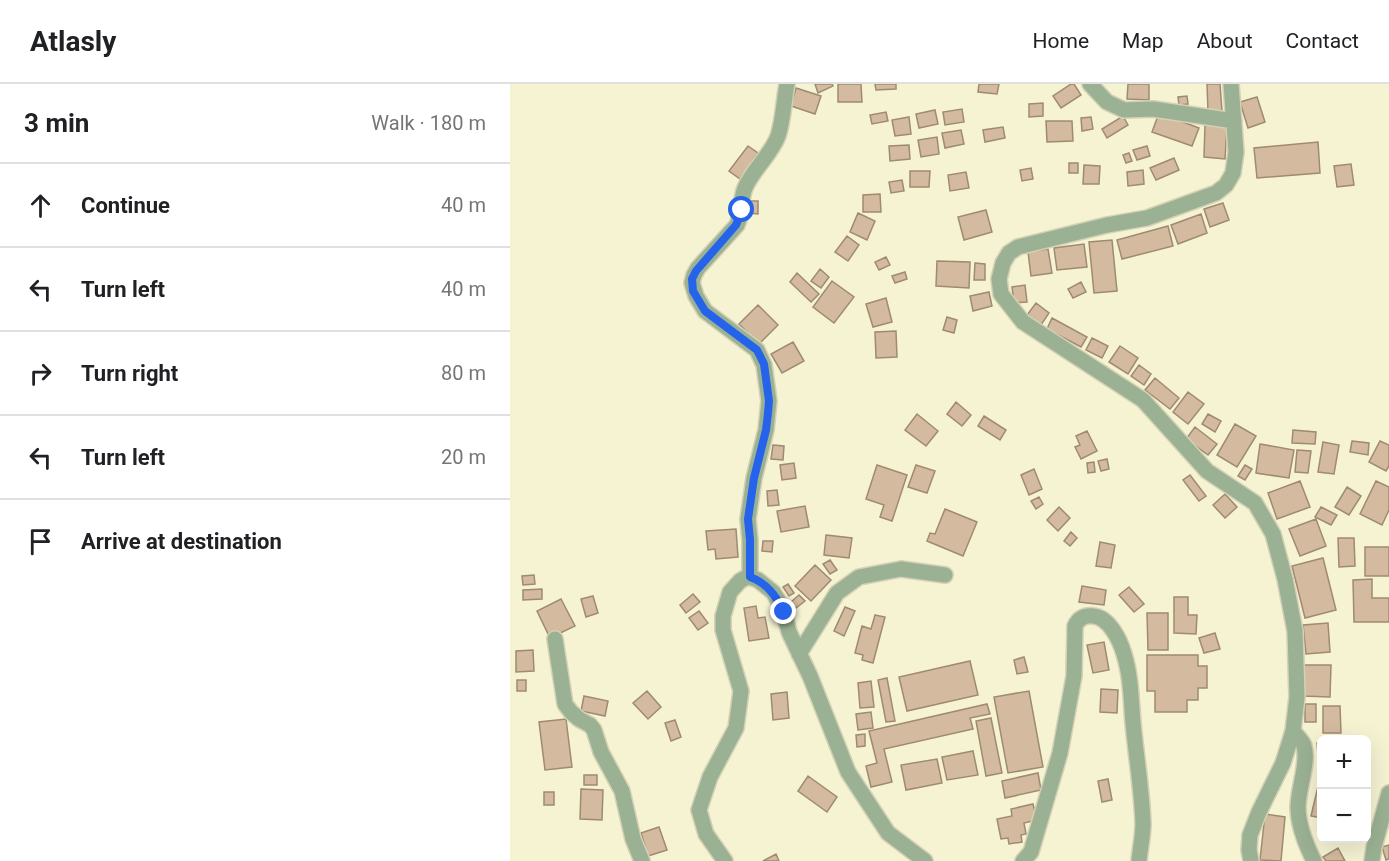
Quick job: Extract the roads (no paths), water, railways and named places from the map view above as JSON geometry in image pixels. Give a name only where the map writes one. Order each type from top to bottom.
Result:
[{"type":"street","points":[[750,577],[748,519],[769,407],[764,364],[757,350],[705,311],[693,291],[692,279],[698,268],[739,220],[744,190],[778,136],[787,84]]},
{"type":"street","points":[[1090,84],[1107,102],[1124,110],[1153,109],[1234,121]]},
{"type":"street","points":[[1232,84],[1236,152],[1233,173],[1226,185],[1216,193],[1147,218],[1107,225],[1018,247],[1009,253],[1003,263],[999,279],[1001,294],[1023,322],[1143,400],[1207,471],[1255,503],[1273,534],[1295,631],[1298,697],[1293,731],[1251,835],[1249,850],[1251,861]]},
{"type":"street","points":[[799,654],[837,593],[859,577],[901,569],[945,575]]},
{"type":"street","points":[[725,861],[706,834],[699,810],[710,777],[735,728],[741,691],[723,630],[723,616],[733,587],[750,577],[758,580],[773,592],[784,612],[789,632],[810,676],[851,778],[888,833],[925,861]]},
{"type":"street","points":[[1023,861],[1030,854],[1060,753],[1074,676],[1075,626],[1078,620],[1093,616],[1107,623],[1114,633],[1124,651],[1129,674],[1142,801],[1143,827],[1139,861]]},
{"type":"street","points":[[555,639],[565,704],[571,712],[594,730],[601,752],[622,791],[633,839],[642,861]]},
{"type":"street","points":[[1293,731],[1304,745],[1306,758],[1298,807],[1300,825],[1314,861]]},
{"type":"street","points":[[1372,861],[1389,793]]},
{"type":"street","points":[[633,839],[633,861]]}]
